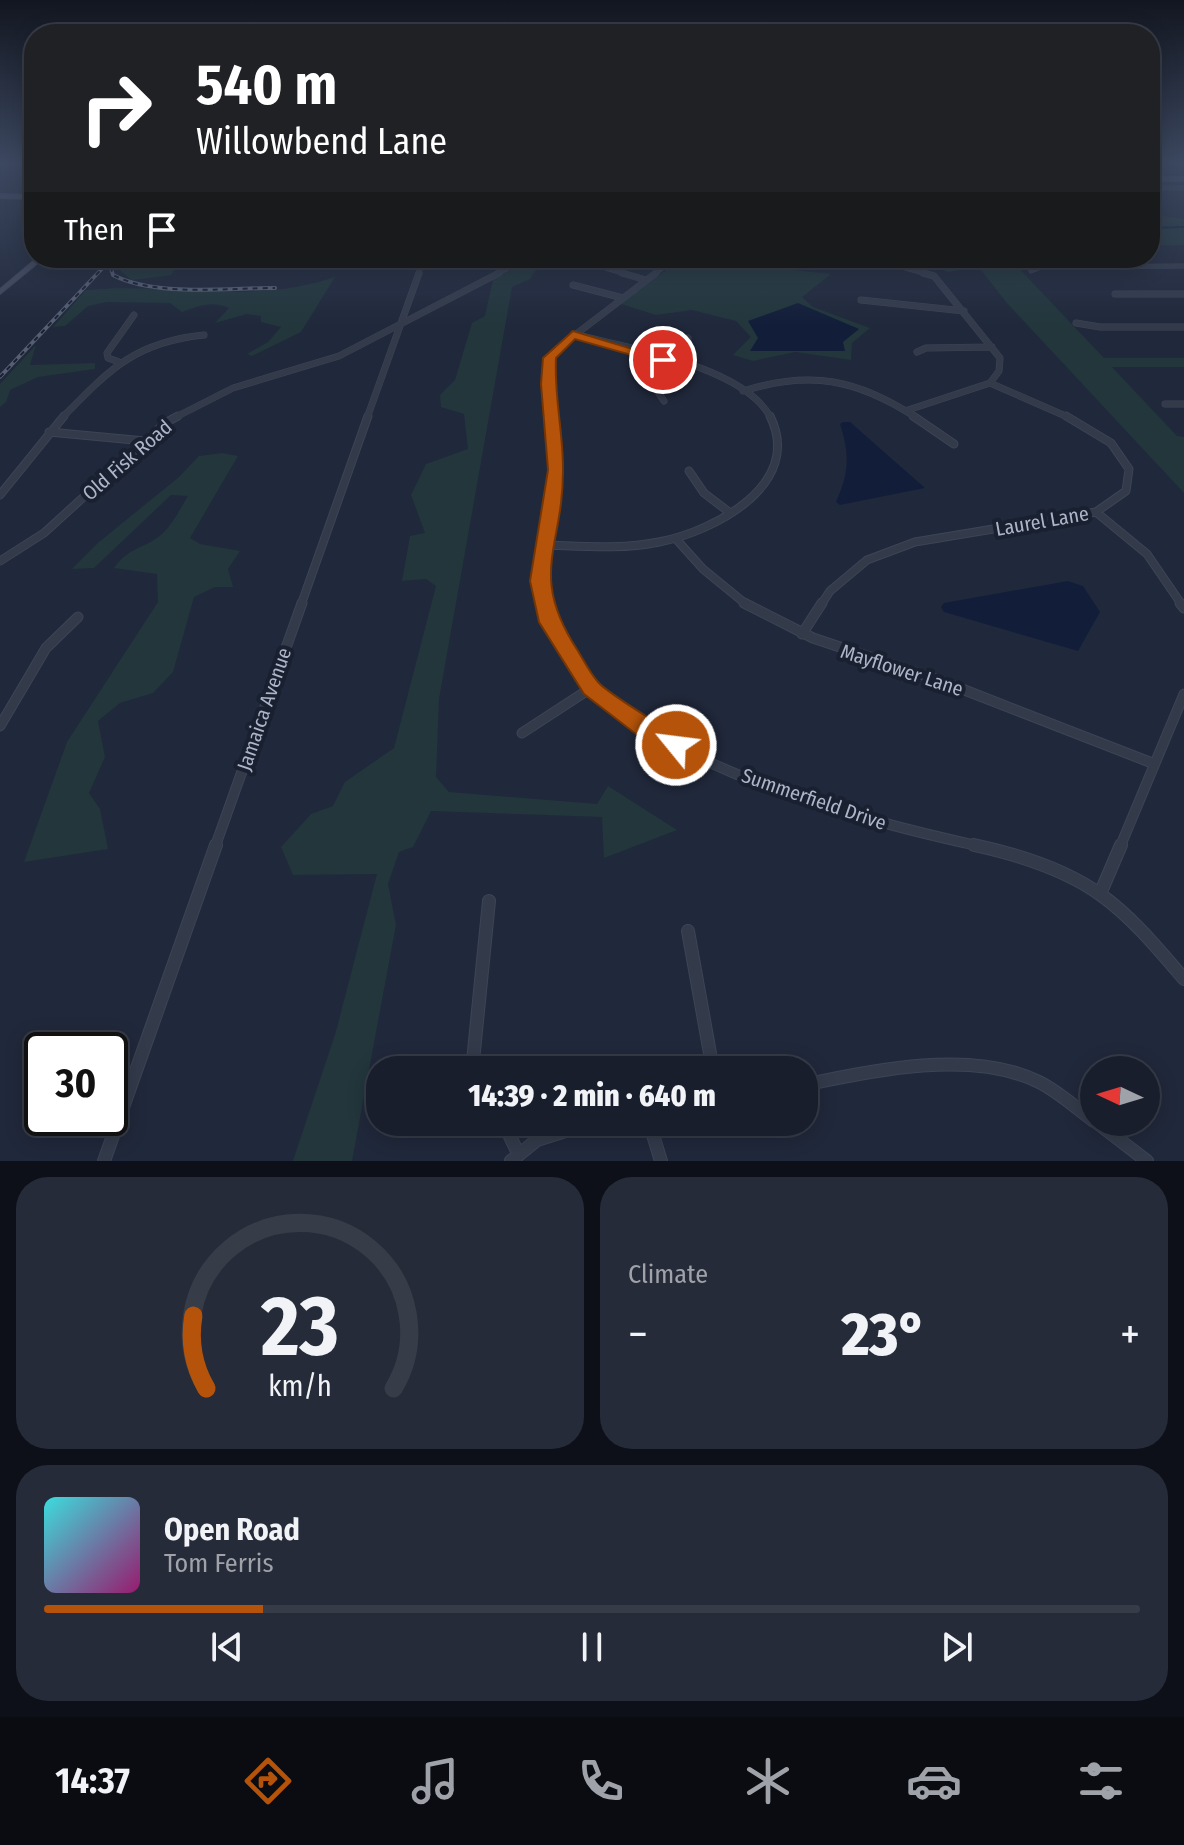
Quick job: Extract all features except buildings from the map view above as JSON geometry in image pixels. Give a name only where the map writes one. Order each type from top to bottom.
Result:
[{"type":"main road","points":[[0,292],[29,268]]},
{"type":"street","points":[[1160,266],[1184,266]]},
{"type":"street","name":"Jamaica Avenue","points":[[104,1161],[420,268]]},
{"type":"street","name":"Old Fisk Road","points":[[0,561],[44,533],[165,423],[233,388],[339,356],[509,268]]},
{"type":"street","points":[[606,268],[646,280]]},
{"type":"street","name":"Summerfield Drive","points":[[662,268],[573,334],[558,348],[547,366],[555,470],[539,581],[549,622],[591,688],[653,735],[744,775],[878,824],[1020,855],[1100,894],[1158,948],[1184,979]]},
{"type":"street","points":[[906,268],[934,276],[1000,358],[999,371],[990,383],[908,410]]},
{"type":"street","points":[[1031,271],[1038,268]]},
{"type":"street","points":[[573,285],[623,298]]},
{"type":"street","points":[[1115,294],[1184,294]]},
{"type":"street","points":[[861,300],[964,311]]},
{"type":"street","points":[[119,362],[108,358],[107,353],[134,315]]},
{"type":"street","points":[[1076,323],[1100,327],[1184,327]]},
{"type":"street","points":[[542,545],[624,546],[676,539],[729,512],[768,484],[781,454],[776,426],[762,407],[743,391],[717,377],[573,334]]},
{"type":"street","points":[[0,495],[49,432],[119,362],[133,354],[185,337],[204,335]]},
{"type":"street","points":[[664,401],[651,382],[651,375],[688,338]]},
{"type":"street","points":[[917,352],[926,348],[992,347]]},
{"type":"street","points":[[743,391],[772,380],[823,378],[877,393],[908,410],[954,444]]},
{"type":"street","name":"Laurel Lane","points":[[802,634],[830,591],[867,560],[915,542],[1096,512],[1126,491],[1129,469],[1111,443],[1072,419],[990,383]]},
{"type":"street","points":[[1165,404],[1184,404]]},
{"type":"street","points":[[49,432],[145,441]]},
{"type":"street","points":[[689,471],[704,493],[729,512]]},
{"type":"street","points":[[1096,512],[1147,554],[1184,608]]},
{"type":"street","name":"Mayflower Lane","points":[[676,539],[711,579],[730,595],[802,634],[913,671],[1152,763]]},
{"type":"street","points":[[0,726],[46,648],[78,617]]},
{"type":"street","points":[[522,733],[591,688]]},
{"type":"street","points":[[1100,894],[1152,763],[1184,694]]},
{"type":"street","points":[[474,1056],[489,901]]},
{"type":"street","points":[[688,931],[710,1056]]},
{"type":"street","points":[[818,1082],[862,1072],[967,1065],[1034,1080],[1080,1111]]},
{"type":"street","points":[[508,1136],[514,1156],[555,1136]]},
{"type":"street","points":[[653,1136],[661,1161]]},
{"type":"street","points":[[1114,1136],[1147,1161]]},
{"type":"shaded area","points":[[1160,218],[1184,219],[1184,245],[1160,246]]},
{"type":"shaded area","points":[[117,268],[175,268],[171,275],[132,280]]},
{"type":"shaded area","points":[[514,268],[543,268],[535,271],[530,279],[512,287],[439,699],[436,777],[449,792],[597,804],[608,786],[677,830],[604,858],[602,817],[431,811],[413,847],[399,852],[388,884],[396,925],[372,1056],[366,1056],[366,1086],[352,1161],[293,1161],[335,1035],[377,874],[293,875],[281,847],[311,814],[333,806],[345,782],[394,748],[436,586],[426,579],[402,581],[410,536],[425,533],[411,495],[426,464],[468,449],[464,414],[441,407],[440,395],[455,380],[472,323],[485,316],[493,280]]},
{"type":"shaded area","points":[[669,268],[774,268],[831,274],[802,297],[813,307],[870,328],[852,343],[851,360],[795,352],[753,361],[733,355],[751,337],[736,321],[692,310],[656,315],[621,304]]},
{"type":"shaded area","points":[[939,268],[968,268],[948,272]]},
{"type":"shaded area","points":[[980,268],[1018,268],[1104,358],[1184,358],[1184,367],[1112,367],[1177,436],[1184,437],[1184,493],[1006,302]]},
{"type":"shaded area","points":[[335,277],[301,332],[252,356],[247,354],[268,342],[281,327],[261,322],[261,316],[247,314],[215,323],[229,308],[217,304],[182,312],[170,303],[107,302],[88,306],[65,326],[53,327],[86,290],[118,288],[241,292],[303,286]]},
{"type":"shaded area","points":[[36,345],[30,365],[95,363],[95,369],[38,377],[10,390],[6,402],[0,407],[0,384]]},
{"type":"shaded area","points":[[222,453],[238,456],[190,538],[200,544],[240,551],[228,569],[233,587],[215,587],[194,597],[173,672],[153,693],[120,703],[98,721],[105,757],[89,793],[100,809],[108,849],[24,862],[67,742],[158,602],[157,574],[114,568],[131,552],[162,534],[188,496],[171,495],[94,568],[72,569],[199,456]]},
{"type":"water","points":[[798,303],[859,329],[843,342],[845,351],[750,351],[758,338],[748,321]]},
{"type":"water","points":[[850,422],[925,488],[840,505],[836,502],[847,464],[840,424]]},
{"type":"water","points":[[1068,581],[1083,586],[1100,612],[1078,651],[944,612],[941,607],[944,603]]},
{"type":"waterway","points":[[1160,228],[1184,227]]},
{"type":"railway","points":[[0,377],[103,268]]},
{"type":"railway","points":[[111,268],[113,275],[130,282],[170,289],[275,288]]},
{"type":"route","points":[[663,360],[573,334],[550,358],[547,366],[556,446],[555,470],[539,581],[549,622],[591,688],[653,735],[676,745]]}]
